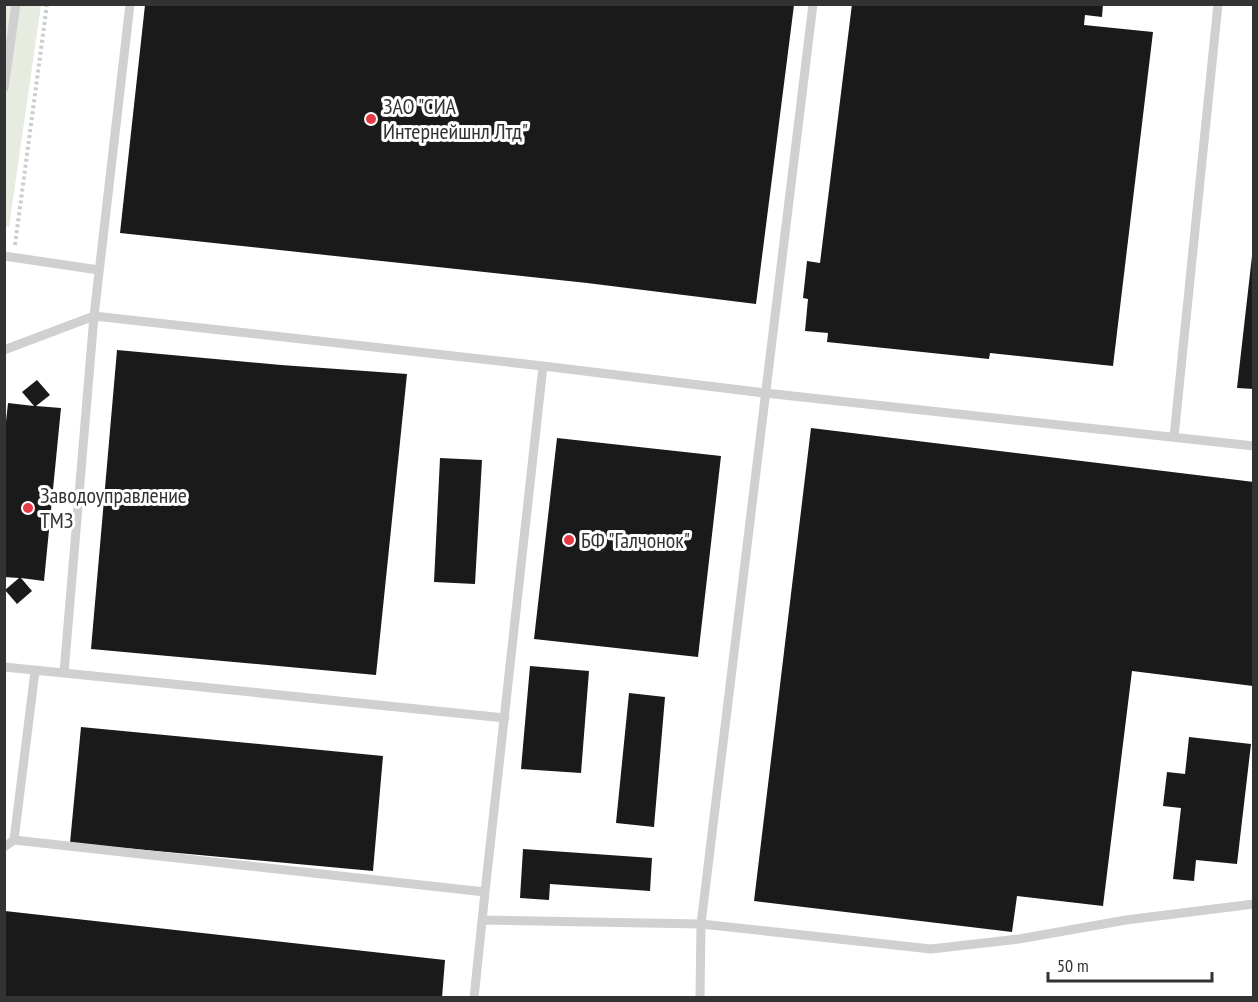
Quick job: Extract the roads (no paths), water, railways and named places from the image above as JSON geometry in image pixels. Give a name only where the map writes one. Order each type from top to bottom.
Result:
[{"type":"lane","points":[[4,88],[16,4]]},
{"type":"lane","points":[[64,673],[94,316],[130,4]]},
{"type":"lane","points":[[700,998],[701,924],[813,4]]},
{"type":"lane","points":[[1174,437],[1218,4]]},
{"type":"lane","points":[[9,257],[99,270]]},
{"type":"lane","points":[[4,350],[94,316],[1254,446]]},
{"type":"lane","points":[[474,998],[543,366]]},
{"type":"lane","points":[[4,667],[505,718]]},
{"type":"lane","points":[[14,840],[35,671]]},
{"type":"lane","points":[[4,847],[14,840],[486,891]]},
{"type":"lane","points":[[482,920],[701,924],[931,949],[1019,939],[1126,920],[1254,904]]},
{"type":"place","name":"ЗАО \"СИА Интернейшнл Лтд\"","points":[[371,119]]},
{"type":"place","name":"Заводоуправление ТМЗ","points":[[28,508]]},
{"type":"place","name":"БФ \"Галчонок\"","points":[[569,540]]}]
